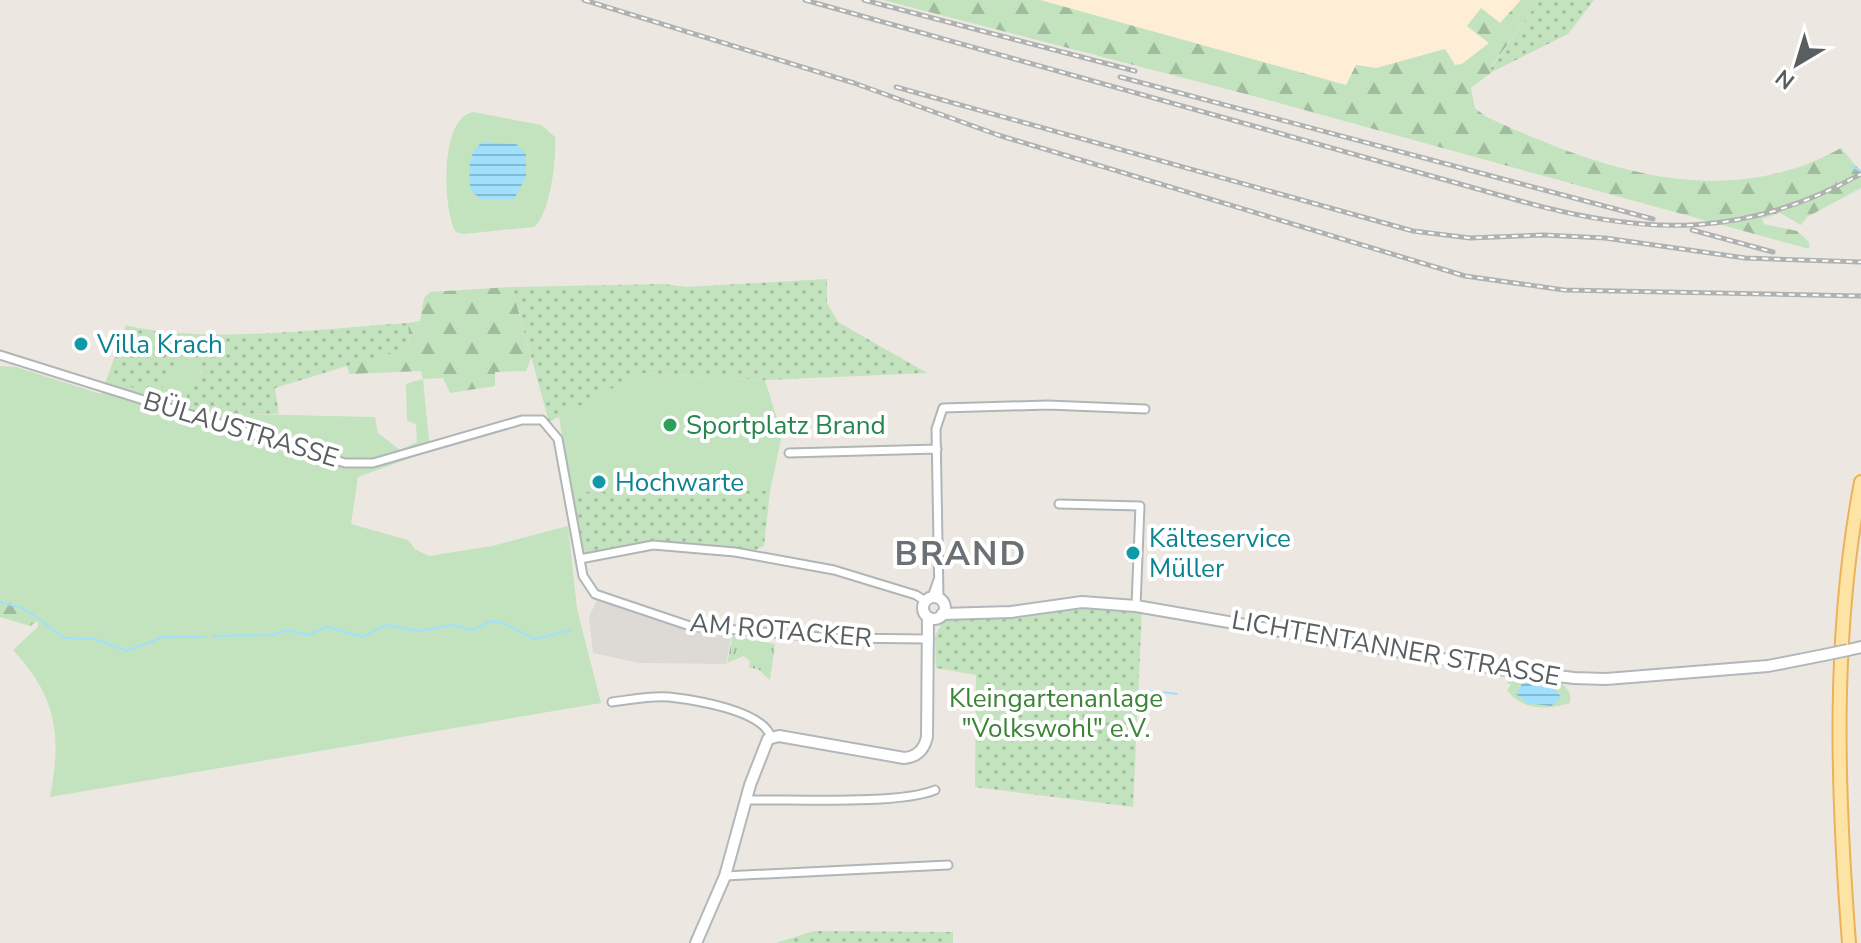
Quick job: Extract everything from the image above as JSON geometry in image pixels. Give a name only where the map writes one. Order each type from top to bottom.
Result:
[{"type":"main road","points":[[1849,943],[1838,760],[1838,695],[1843,602],[1861,482]]},
{"type":"street","name":"BÜLAUSTRASSE","points":[[0,355],[345,463],[373,463],[522,420],[542,420],[558,439],[580,559],[590,590]]},
{"type":"street","points":[[771,737],[895,757],[916,755],[927,737],[929,639],[939,578],[936,421],[943,408],[1048,405],[1145,409]]},
{"type":"street","points":[[789,453],[937,449]]},
{"type":"street","points":[[1059,504],[1140,506],[1136,606]]},
{"type":"street","points":[[580,559],[653,545],[735,552],[834,570],[916,595],[935,607]]},
{"type":"street","name":"AM ROTACKER","points":[[590,590],[690,626],[832,638],[929,639]]},
{"type":"street","name":"LICHTENTANNER STRASSE","points":[[935,607],[969,612],[1011,612],[1082,602],[1136,606],[1470,664],[1574,678],[1606,679],[1768,666],[1861,647]]},
{"type":"street","points":[[612,702],[667,697],[723,708],[753,717],[764,724],[771,737],[746,800],[725,876],[696,943]]},
{"type":"street","points":[[746,800],[883,797],[925,794],[935,790]]},
{"type":"street","points":[[725,876],[948,865]]},
{"type":"shaded area","points":[[1040,0],[1521,0],[1489,43],[1419,98],[1346,85]]},
{"type":"shaded area","points":[[597,600],[686,627],[733,632],[726,664],[639,663],[593,653],[589,617]]},
{"type":"green space","points":[[883,0],[1040,0],[1346,85],[1356,65],[1376,68],[1445,49],[1455,65],[1462,64],[1489,43],[1467,26],[1481,8],[1500,23],[1521,0],[1540,0],[1490,68],[1492,72],[1471,88],[1475,108],[1485,116],[1572,153],[1661,177],[1706,181],[1751,178],[1796,168],[1841,148],[1861,172],[1861,188],[1807,217],[1801,225],[1780,213],[1762,219],[1764,224],[1797,231],[1809,242],[1809,249],[1265,99]]},
{"type":"green space","points":[[1540,0],[1594,0],[1568,34],[1492,72],[1490,69]]},
{"type":"green space","points":[[473,112],[541,125],[555,137],[548,199],[540,221],[534,227],[463,234],[456,232],[448,204],[449,146],[462,118]]},
{"type":"green space","points":[[827,279],[827,303],[838,322],[927,373],[765,380],[641,373],[549,422],[512,287],[663,284],[687,287]]},
{"type":"green space","points":[[512,287],[531,358],[526,371],[495,372],[495,386],[450,393],[443,378],[423,379],[421,371],[349,374],[347,365],[409,347],[408,323],[420,321],[424,298],[430,292]]},
{"type":"green space","points":[[408,323],[409,347],[275,388],[279,414],[244,414],[181,406],[202,370],[192,368],[200,340],[187,339],[158,397],[107,378],[126,325],[156,331],[227,334]]},
{"type":"green space","points":[[187,339],[200,340],[202,369],[182,406],[244,414],[375,417],[378,433],[400,450],[417,442],[416,424],[407,421],[406,384],[423,379],[430,451],[358,477],[351,524],[408,540],[415,549],[429,556],[492,546],[568,526],[577,609],[601,703],[50,797],[55,755],[52,718],[39,684],[13,650],[38,627],[37,613],[0,599],[0,366],[16,367],[101,394],[107,378],[158,396]]},
{"type":"green space","name":"Sportplatz Brand","points":[[641,373],[765,380],[782,435],[770,491],[570,492],[559,416]]},
{"type":"green space","points":[[770,491],[764,546],[755,550],[646,543],[584,554],[570,492]]},
{"type":"green space","points":[[0,599],[37,612],[38,621],[30,626],[0,617]]},
{"type":"green space","name":"Kleingartenanlage \"Volkswohl\" e.V.","points":[[1082,604],[1142,609],[1133,807],[975,787],[976,675],[936,668],[935,636],[945,617]]},
{"type":"green space","points":[[733,636],[775,644],[770,680],[758,669],[749,668],[750,661],[744,656],[727,663]]},
{"type":"green space","points":[[1513,676],[1563,684],[1570,693],[1570,703],[1544,708],[1520,702],[1507,690],[1511,685],[1507,682]]},
{"type":"green space","points":[[814,931],[953,932],[953,943],[776,943]]},
{"type":"water","points":[[484,142],[516,144],[526,154],[526,177],[514,199],[481,199],[471,191],[469,170],[472,156],[478,145]]},
{"type":"water","points":[[1522,684],[1554,688],[1561,697],[1551,706],[1527,703],[1516,694]]},
{"type":"waterway","points":[[1851,166],[1861,171]]},
{"type":"waterway","points":[[0,602],[22,608],[41,620]]},
{"type":"waterway","points":[[213,636],[273,635],[286,630],[308,635],[327,627],[363,637],[385,625],[420,631],[451,625],[473,630],[491,621],[503,623],[535,639],[571,630]]},
{"type":"waterway","points":[[43,622],[64,638],[95,639],[127,651],[163,637],[205,637]]},
{"type":"waterway","points":[[1139,694],[1153,691],[1177,694]]},
{"type":"railway","points":[[584,0],[854,83],[998,135],[1465,276],[1564,290],[1861,296]]},
{"type":"railway","points":[[805,0],[1524,202],[1612,221],[1696,225],[1736,220],[1819,195],[1861,174]]},
{"type":"railway","points":[[864,0],[1135,71]]},
{"type":"railway","points":[[1120,77],[1653,219]]},
{"type":"railway","points":[[896,87],[1413,231],[1470,238],[1543,235],[1605,238],[1745,258],[1861,262]]},
{"type":"railway","points":[[1692,230],[1773,252]]},
{"type":"place","name":"Villa Krach","points":[[81,344]]},
{"type":"place","name":"Sportplatz Brand","points":[[670,425]]},
{"type":"place","name":"Hochwarte","points":[[599,482]]},
{"type":"place","name":"Kälteservice Müller","points":[[1133,553]]},
{"type":"district","name":"BRAND","points":[[961,553]]}]
